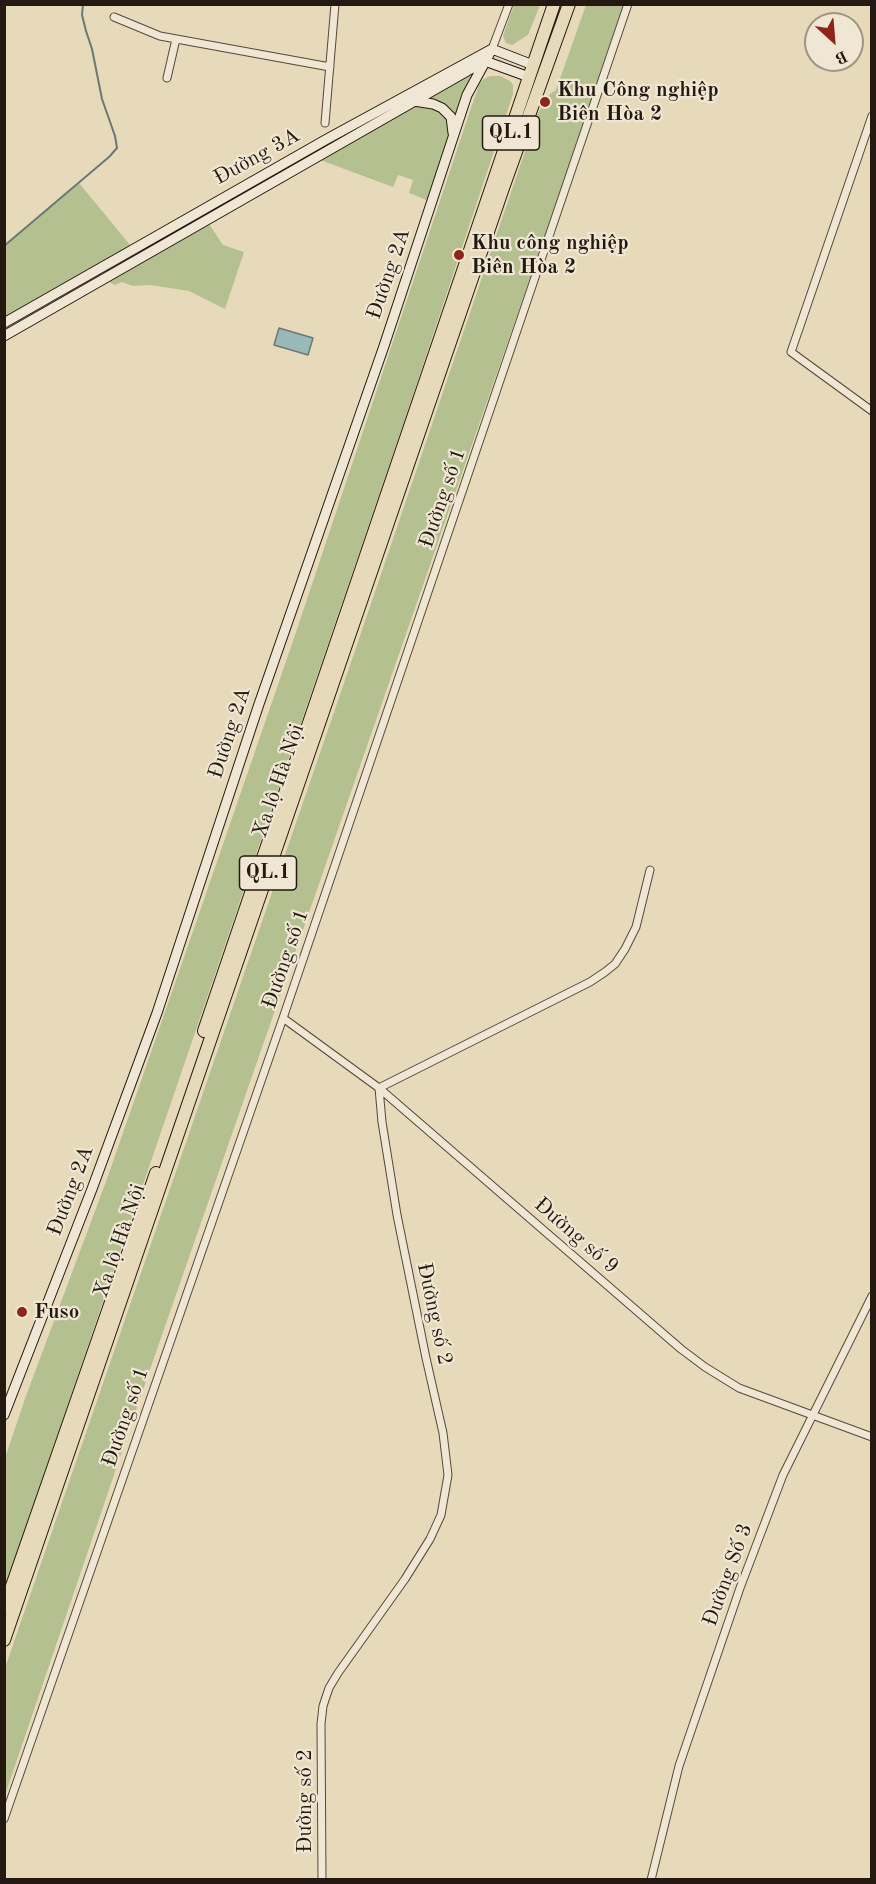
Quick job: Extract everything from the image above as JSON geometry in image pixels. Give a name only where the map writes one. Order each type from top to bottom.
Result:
[{"type":"highway","name":"Xa lộ Hà Nội","points":[[4,1609],[416,415],[554,4]]},
{"type":"highway","name":"Xa lộ Hà Nội","points":[[4,1640],[568,4]]},
{"type":"street","points":[[325,123],[335,4]]},
{"type":"street","points":[[509,4],[492,49],[531,71]]},
{"type":"street","name":"Đường số 1","points":[[4,1819],[283,1018],[628,4]]},
{"type":"street","points":[[114,17],[145,31],[176,39],[330,67]]},
{"type":"street","points":[[167,78],[176,39]]},
{"type":"street","name":"Đường 2A","points":[[4,1415],[92,1189],[157,1013],[258,707],[384,346],[472,83],[492,49]]},
{"type":"street","name":"Đường 3A","points":[[4,323],[337,133],[492,49]]},
{"type":"street","points":[[485,61],[531,71]]},
{"type":"street","name":"Đường 3A","points":[[4,336],[485,61]]},
{"type":"street","points":[[414,101],[433,104],[448,114],[453,122],[453,141]]},
{"type":"street","points":[[872,116],[791,352],[872,411]]},
{"type":"street","points":[[120,256],[127,267]]},
{"type":"street","points":[[379,1088],[606,972],[615,964],[625,949],[636,927],[650,870]]},
{"type":"street","name":"Đường số 9","points":[[283,1018],[379,1088],[681,1349],[719,1377],[739,1388],[872,1437]]},
{"type":"street","name":"Đường số 2","points":[[322,1880],[321,1724],[323,1706],[329,1688],[338,1673],[430,1539],[441,1515],[448,1475],[443,1433],[397,1215],[382,1122],[379,1088]]},
{"type":"street","name":"Đường Số 3","points":[[651,1880],[679,1766],[697,1708],[765,1521],[783,1474],[811,1415],[872,1296]]},
{"type":"green space","points":[[514,5],[540,5],[528,35],[512,45],[506,43],[503,36]]},
{"type":"green space","points":[[586,5],[625,5],[147,1378],[5,1795],[5,1668],[538,113],[550,94],[556,90]]},
{"type":"green space","points":[[474,72],[468,82],[455,121],[424,100]]},
{"type":"green space","points":[[490,76],[500,76],[510,81],[513,85],[513,94],[407,413],[5,1588],[5,1458],[108,1176],[200,911],[479,85],[482,80]]},
{"type":"green space","points":[[405,102],[127,263],[125,259],[329,142]]},
{"type":"green space","points":[[417,104],[432,106],[447,115],[451,134],[429,201],[409,193],[413,180],[398,175],[393,187],[320,160]]},
{"type":"green space","points":[[79,183],[131,246],[5,318],[4,246]]},
{"type":"green space","points":[[209,224],[223,245],[244,252],[225,309],[189,291],[150,285],[133,286],[122,282],[115,285],[109,282]]},
{"type":"water","points":[[279,328],[313,338],[308,355],[274,345]]},
{"type":"waterway","points":[[4,246],[117,148],[102,99],[92,49],[82,15],[83,4]]},
{"type":"place","name":"Khu Công nghiệp Biên Hòa 2","points":[[545,102]]},
{"type":"place","name":"Khu công nghiệp Biên Hòa 2","points":[[459,255]]},
{"type":"place","name":"Fuso","points":[[22,1312]]}]
